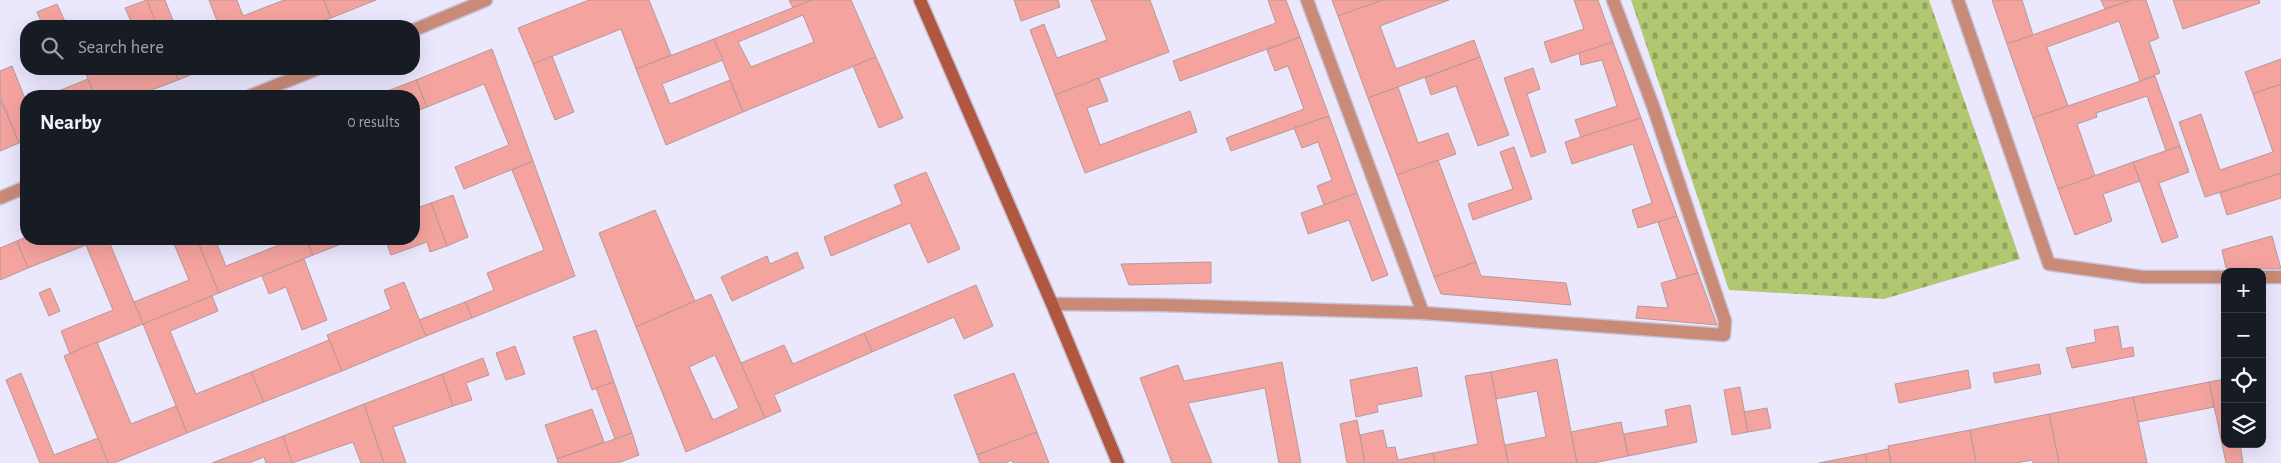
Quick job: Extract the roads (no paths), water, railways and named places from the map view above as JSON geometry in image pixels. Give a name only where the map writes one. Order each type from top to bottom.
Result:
[{"type":"street","points":[[420,28],[486,0]]},
{"type":"street","points":[[920,0],[1052,304],[1118,463]]},
{"type":"street","points":[[1307,0],[1422,313]]},
{"type":"street","points":[[1052,304],[1162,305],[1422,313],[1724,335],[1725,321],[1653,106],[1613,0]]},
{"type":"street","points":[[1958,0],[2049,264],[2143,277],[2221,277]]},
{"type":"street","points":[[265,90],[302,75]]},
{"type":"street","points":[[0,198],[20,190]]},
{"type":"street","points":[[2266,277],[2281,277]]}]
